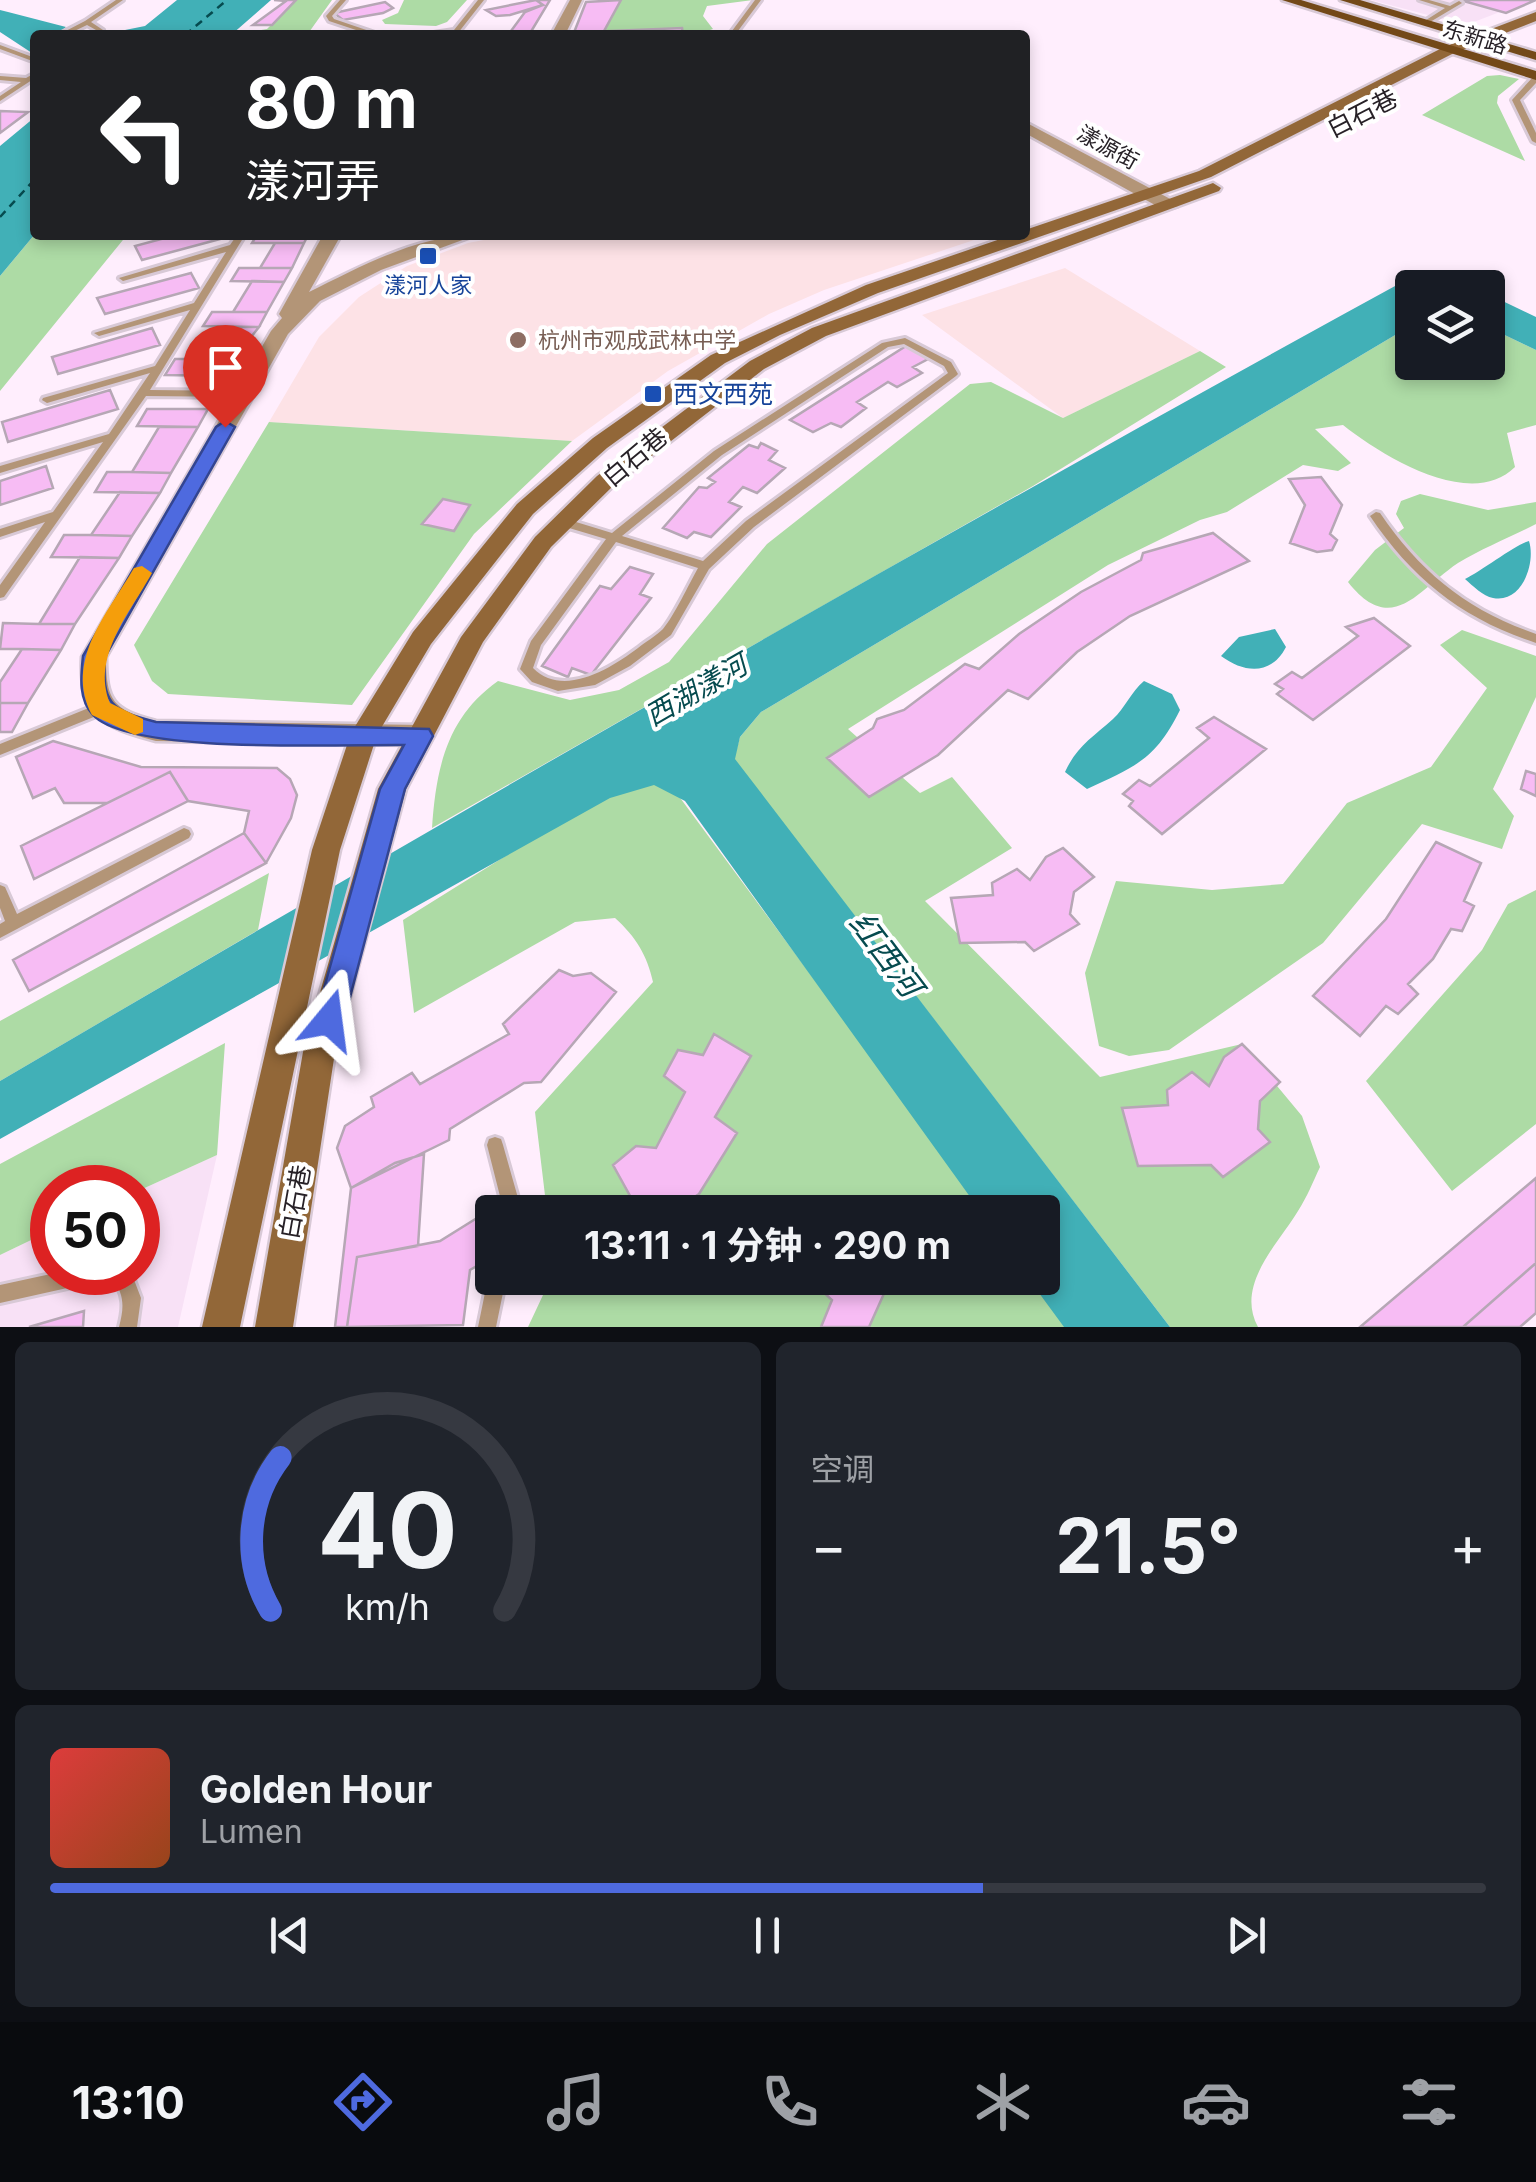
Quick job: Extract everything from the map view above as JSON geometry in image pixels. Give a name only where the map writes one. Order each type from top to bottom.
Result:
[{"type":"main road","name":"东新路","points":[[1288,0],[1450,50],[1476,48]]},
{"type":"main road","name":"东新路","points":[[1346,0],[1425,23],[1535,80]]},
{"type":"main road","points":[[1476,48],[1536,16]]},
{"type":"main road","name":"白石巷","points":[[274,1327],[320,1052],[392,789],[473,637],[543,542],[605,481],[690,411],[756,364],[895,302],[1170,206],[1476,48],[1503,46],[1536,32]]},
{"type":"main road","name":"东新路","points":[[1503,46],[1536,56]]},
{"type":"main road","name":"白石巷","points":[[1030,235],[1148,195],[1263,146],[1450,50]]},
{"type":"main road","name":"白石巷","points":[[221,1327],[326,850],[364,734],[422,638],[525,509],[600,443],[718,359],[872,289],[1016,240]]},
{"type":"street","points":[[561,30],[576,0]]},
{"type":"street","name":"漾源街","points":[[1030,130],[1170,206]]},
{"type":"street","points":[[329,240],[94,656],[92,687],[100,708],[120,722],[156,731],[421,736]]},
{"type":"street","points":[[280,331],[314,297],[375,266],[452,240]]},
{"type":"lane","points":[[71,30],[120,0]]},
{"type":"lane","points":[[343,0],[329,16],[331,20],[362,30]]},
{"type":"lane","points":[[458,30],[482,0]]},
{"type":"lane","points":[[736,30],[758,0]]},
{"type":"lane","points":[[1422,0],[1451,8]]},
{"type":"lane","points":[[1425,23],[1459,3]]},
{"type":"lane","points":[[86,22],[100,30]]},
{"type":"lane","points":[[0,47],[30,57]]},
{"type":"lane","points":[[0,78],[30,78]]},
{"type":"lane","points":[[0,99],[30,79]]},
{"type":"lane","points":[[1535,80],[1516,100],[1536,140]]},
{"type":"lane","points":[[0,594],[6,580],[142,394],[238,240]]},
{"type":"lane","points":[[123,278],[234,247]]},
{"type":"lane","points":[[99,333],[198,304]]},
{"type":"lane","points":[[905,341],[948,364],[953,374],[750,524],[705,566],[667,632],[626,663],[591,682],[558,686],[536,679],[526,669],[535,644],[614,538],[718,453],[886,345],[905,341]]},
{"type":"lane","points":[[47,400],[158,368]]},
{"type":"lane","points":[[142,394],[244,394]]},
{"type":"lane","points":[[0,470],[112,436]]},
{"type":"lane","points":[[0,532],[56,515]]},
{"type":"lane","points":[[1376,516],[1410,562],[1441,592],[1470,612],[1536,639]]},
{"type":"lane","points":[[563,522],[705,566]]},
{"type":"lane","points":[[0,750],[100,708]]},
{"type":"lane","points":[[0,891],[7,928],[184,834]]},
{"type":"lane","points":[[495,1144],[508,1195]]},
{"type":"lane","points":[[0,1294],[30,1288]]},
{"type":"lane","points":[[128,1327],[135,1303],[133,1295]]},
{"type":"lane","points":[[486,1327],[493,1295]]},
{"type":"shaded area","points":[[1371,0],[1531,0],[1466,25]]},
{"type":"shaded area","name":"杭州市观成武林中学","points":[[974,240],[824,290],[769,314],[668,371],[572,441],[269,422],[319,337],[359,297],[407,266],[468,243]]},
{"type":"shaded area","points":[[1065,268],[1200,351],[1063,418],[922,315]]},
{"type":"shaded area","points":[[217,1155],[178,1327],[0,1327],[0,1255],[30,1241],[30,1295],[160,1295],[160,1181]]},
{"type":"green space","points":[[296,0],[332,0],[311,30],[261,30]]},
{"type":"green space","points":[[404,0],[467,0],[447,22],[436,26],[385,24],[382,20],[398,13]]},
{"type":"green space","points":[[615,0],[753,0],[707,6],[703,16],[713,29],[710,30],[597,30]]},
{"type":"green space","points":[[1487,76],[1519,79],[1498,96],[1497,103],[1525,161],[1422,115]]},
{"type":"green space","points":[[30,240],[123,240],[0,391],[0,276]]},
{"type":"green space","points":[[1395,335],[1395,380],[1505,380],[1505,335],[1536,350],[1536,425],[1507,433],[1515,467],[1497,479],[1475,483],[1452,481],[1403,464],[1343,425],[1315,429],[1351,463],[1338,471],[1303,465],[1227,512],[1200,520],[1108,565],[848,729],[920,793],[952,777],[1012,848],[925,901],[1100,1077],[1242,1044],[1302,1116],[1320,1167],[1255,1281],[1252,1311],[1258,1327],[1170,1327],[734,759],[740,737],[761,712]]},
{"type":"green space","points":[[1200,351],[1226,367],[1033,486],[432,828],[447,746],[481,695],[498,681],[570,700],[619,690],[669,662],[767,544],[970,384],[991,382],[1063,418]]},
{"type":"green space","points":[[269,422],[572,441],[474,534],[352,705],[168,694],[152,681],[134,645]]},
{"type":"green space","points":[[1420,494],[1488,510],[1536,502],[1536,524],[1458,563],[1405,603],[1378,606],[1348,582],[1375,550],[1404,528],[1396,514],[1401,501]]},
{"type":"green space","points":[[1462,630],[1536,656],[1536,697],[1493,789],[1514,816],[1502,849],[1422,824],[1323,943],[1169,1050],[1129,1056],[1099,1046],[1085,973],[1116,881],[1212,890],[1283,884],[1347,803],[1431,767],[1487,688],[1440,645]]},
{"type":"green space","points":[[635,775],[678,795],[973,1195],[545,1195],[535,1112],[653,982],[644,955],[615,918],[575,922],[414,1013],[403,920]]},
{"type":"green space","points":[[269,873],[258,930],[0,1081],[0,1021]]},
{"type":"green space","points":[[1536,890],[1536,1124],[1452,1191],[1366,1081],[1482,950],[1508,904]]},
{"type":"green space","points":[[225,1043],[217,1155],[160,1181],[160,1165],[30,1165],[30,1241],[0,1255],[0,1164]]},
{"type":"green space","points":[[543,1295],[1046,1295],[1070,1327],[528,1327]]},
{"type":"water","points":[[177,0],[271,0],[237,30],[125,30],[145,26]]},
{"type":"water","points":[[0,10],[66,27],[30,30],[30,52],[0,32]]},
{"type":"water","points":[[30,121],[30,240],[0,276],[0,146]]},
{"type":"water","name":"西湖漾河","points":[[1395,286],[1395,335],[761,712],[740,737],[735,759],[1170,1327],[1064,1327],[1040,1295],[1060,1295],[1060,1195],[969,1195],[685,801],[654,785],[610,798],[0,1139],[0,1081],[529,774]]},
{"type":"water","points":[[1505,302],[1536,317],[1536,350],[1505,335]]},
{"type":"water","points":[[1529,541],[1528,570],[1512,595],[1489,597],[1465,579],[1517,547]]},
{"type":"water","points":[[1275,629],[1286,647],[1265,667],[1239,666],[1221,656],[1239,637]]},
{"type":"water","points":[[1144,681],[1172,694],[1180,710],[1153,751],[1087,789],[1065,772],[1075,755],[1117,715]]},
{"type":"building","points":[[274,0],[296,0],[272,25],[253,25],[286,1]]},
{"type":"building","points":[[536,0],[543,5],[510,15],[496,16],[486,10]]},
{"type":"building","points":[[536,0],[550,0],[532,30],[512,30],[525,12],[543,5]]},
{"type":"building","points":[[621,0],[605,30],[575,30],[586,2]]},
{"type":"building","points":[[1460,0],[1536,0],[1506,13]]},
{"type":"building","points":[[385,2],[393,8],[383,13],[343,20],[334,13]]},
{"type":"building","points":[[0,111],[28,112],[0,133]]},
{"type":"building","points":[[157,240],[216,240],[142,260],[135,246]]},
{"type":"building","points":[[254,240],[306,240],[304,243],[252,243]]},
{"type":"building","points":[[275,243],[304,243],[292,268],[260,268]]},
{"type":"building","points":[[239,268],[292,268],[284,282],[231,281]]},
{"type":"building","points":[[191,273],[199,288],[105,314],[97,298]]},
{"type":"building","points":[[252,281],[284,282],[267,312],[233,312]]},
{"type":"building","points":[[212,312],[267,312],[259,327],[203,326]]},
{"type":"building","points":[[225,327],[259,327],[233,360],[205,359]]},
{"type":"building","points":[[152,328],[160,345],[58,374],[52,357]]},
{"type":"building","points":[[906,346],[930,358],[913,367],[922,373],[897,387],[888,382],[857,402],[866,408],[841,427],[831,423],[813,432],[790,420]]},
{"type":"building","points":[[175,359],[233,360],[224,376],[165,375]]},
{"type":"building","points":[[110,390],[118,409],[8,442],[2,422]]},
{"type":"building","points":[[147,409],[208,409],[198,427],[137,426]]},
{"type":"building","points":[[159,427],[198,427],[171,473],[132,472]]},
{"type":"building","points":[[761,443],[777,451],[769,460],[785,468],[757,493],[743,487],[729,502],[741,507],[711,537],[694,532],[687,538],[663,528],[699,487],[707,488],[715,482],[708,478],[749,445],[758,448]]},
{"type":"building","points":[[46,466],[53,488],[0,505],[0,481]]},
{"type":"building","points":[[107,472],[171,473],[160,493],[95,492]]},
{"type":"building","points":[[1321,477],[1342,505],[1330,534],[1337,540],[1332,550],[1317,552],[1290,543],[1305,505],[1289,479]]},
{"type":"building","points":[[120,492],[160,493],[132,536],[91,535]]},
{"type":"building","points":[[443,499],[470,505],[454,531],[422,524]]},
{"type":"building","points":[[1213,533],[1249,561],[1130,616],[1077,652],[1028,699],[1008,690],[938,755],[869,797],[827,758],[873,728],[877,719],[904,710],[965,664],[979,669],[1019,634],[1081,592],[1141,560],[1143,553]]},
{"type":"building","points":[[64,535],[132,536],[119,558],[51,557]]},
{"type":"building","points":[[80,557],[119,558],[75,624],[39,624]]},
{"type":"building","points":[[630,567],[653,574],[640,594],[651,598],[591,675],[572,668],[568,677],[542,666],[600,586],[611,589]]},
{"type":"building","points":[[1374,618],[1410,646],[1313,720],[1277,694],[1283,689],[1275,684],[1292,672],[1302,678],[1358,636],[1346,627]]},
{"type":"building","points":[[3,623],[75,624],[61,650],[0,649]]},
{"type":"building","points":[[22,649],[61,650],[28,703],[0,703],[0,682]]},
{"type":"building","points":[[0,703],[28,703],[12,732],[0,732]]},
{"type":"building","points":[[1214,717],[1266,749],[1162,834],[1129,806],[1133,801],[1123,794],[1139,780],[1150,786],[1209,738],[1197,728]]},
{"type":"building","points":[[53,741],[141,767],[277,768],[290,779],[297,795],[291,818],[266,863],[244,833],[249,811],[188,801],[170,772],[107,803],[64,803],[55,788],[33,798],[16,757]]},
{"type":"building","points":[[1526,771],[1536,774],[1536,796],[1521,789]]},
{"type":"building","points":[[170,772],[188,801],[34,879],[21,846]]},
{"type":"building","points":[[244,833],[266,863],[29,991],[13,960]]},
{"type":"building","points":[[1436,842],[1481,863],[1464,901],[1474,906],[1462,931],[1451,929],[1433,959],[1408,984],[1418,994],[1398,1014],[1386,1006],[1360,1036],[1313,996],[1386,919]]},
{"type":"building","points":[[1063,848],[1094,877],[1074,892],[1070,914],[1079,924],[1034,951],[1025,942],[960,943],[951,898],[993,895],[992,883],[1017,869],[1030,880],[1046,857]]},
{"type":"building","points":[[559,970],[573,976],[591,973],[616,992],[541,1082],[524,1083],[450,1129],[449,1140],[351,1188],[337,1148],[345,1126],[374,1107],[371,1097],[412,1073],[420,1084],[509,1034],[503,1024]]},
{"type":"building","points":[[714,1034],[751,1056],[715,1117],[737,1133],[698,1195],[630,1195],[613,1165],[636,1146],[656,1148],[685,1092],[664,1076],[678,1050],[703,1055]]},
{"type":"building","points":[[1242,1044],[1280,1082],[1260,1101],[1258,1129],[1270,1142],[1223,1177],[1211,1165],[1138,1166],[1122,1108],[1168,1105],[1167,1090],[1192,1072],[1209,1086],[1224,1057]]},
{"type":"building","points":[[424,1154],[418,1246],[357,1257],[347,1327],[335,1327],[351,1188],[395,1163]]},
{"type":"building","points":[[1536,1178],[1536,1263],[1463,1327],[1360,1327]]},
{"type":"building","points":[[475,1219],[475,1267],[470,1270],[463,1325],[347,1327],[357,1257],[440,1241]]},
{"type":"building","points":[[1536,1263],[1536,1313],[1520,1327],[1463,1327]]},
{"type":"building","points":[[827,1295],[883,1295],[869,1327],[821,1327],[832,1300]]},
{"type":"building","points":[[84,1311],[83,1327],[29,1327]]},
{"type":"ferry route","points":[[191,30],[227,0]]},
{"type":"ferry route","points":[[0,217],[30,184]]},
{"type":"slow traffic","points":[[135,726],[120,722],[100,708],[92,687],[94,656],[142,573]]},
{"type":"place","name":"漾河人家","points":[[428,256]]},
{"type":"place","name":"杭州市观成武林中学","points":[[518,340]]},
{"type":"place","name":"西文西苑","points":[[653,394]]},
{"type":"route","points":[[225,427],[94,656],[92,687],[100,708],[120,722],[156,731],[421,736],[392,789],[329,1020]]},
{"type":"water label","name":"红西河","points":[[886,954]]}]
